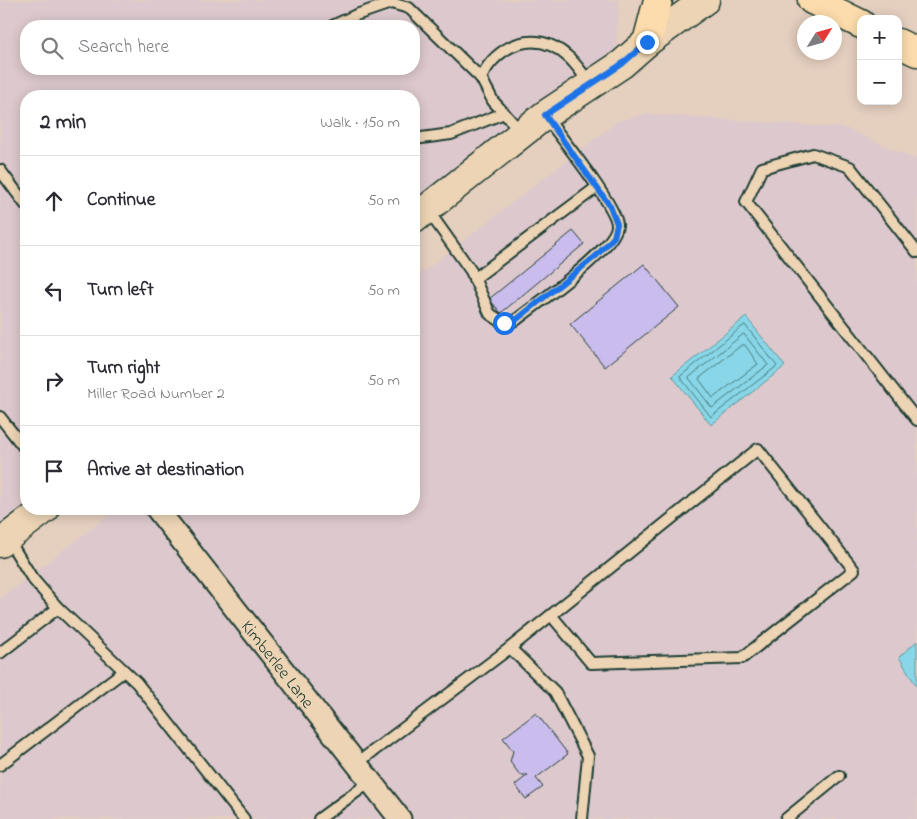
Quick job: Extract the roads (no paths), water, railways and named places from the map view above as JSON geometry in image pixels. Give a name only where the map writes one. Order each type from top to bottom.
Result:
[{"type":"highway","points":[[647,42],[658,0]]},
{"type":"highway","points":[[812,0],[857,22]]},
{"type":"highway","points":[[902,45],[917,52]]},
{"type":"main road","points":[[420,214],[545,115],[622,64],[647,42],[705,0]]},
{"type":"main road","points":[[4,540],[37,515]]},
{"type":"street","name":"Kimberlee Lane","points":[[162,515],[400,819]]},
{"type":"lane","points":[[345,20],[391,3],[409,8],[481,78],[493,101],[522,133]]},
{"type":"lane","points":[[481,78],[488,63],[504,50],[522,41],[548,44],[567,56],[590,84]]},
{"type":"lane","points":[[420,138],[451,134],[504,113]]},
{"type":"lane","points":[[420,214],[471,271],[490,314],[504,323],[516,320],[596,256],[614,237],[617,224],[610,206],[545,115]]},
{"type":"lane","points":[[917,252],[850,167],[813,154],[762,168],[746,202],[917,420]]},
{"type":"lane","points":[[0,170],[20,197]]},
{"type":"lane","points":[[474,279],[597,187]]},
{"type":"lane","points":[[0,417],[20,442]]},
{"type":"lane","points":[[356,764],[510,648],[551,615],[758,449],[854,570],[742,658],[591,662],[551,615]]},
{"type":"lane","points":[[4,540],[32,578],[58,608],[137,683],[244,819]]},
{"type":"lane","points":[[0,652],[58,608]]},
{"type":"lane","points":[[510,648],[555,692],[588,756],[582,819]]},
{"type":"lane","points":[[0,765],[124,671]]},
{"type":"lane","points":[[786,819],[839,776]]},
{"type":"lane","points":[[319,819],[370,782]]},
{"type":"water","points":[[746,317],[785,366],[711,425],[672,376]]},
{"type":"water","points":[[917,641],[917,687],[899,657]]}]
